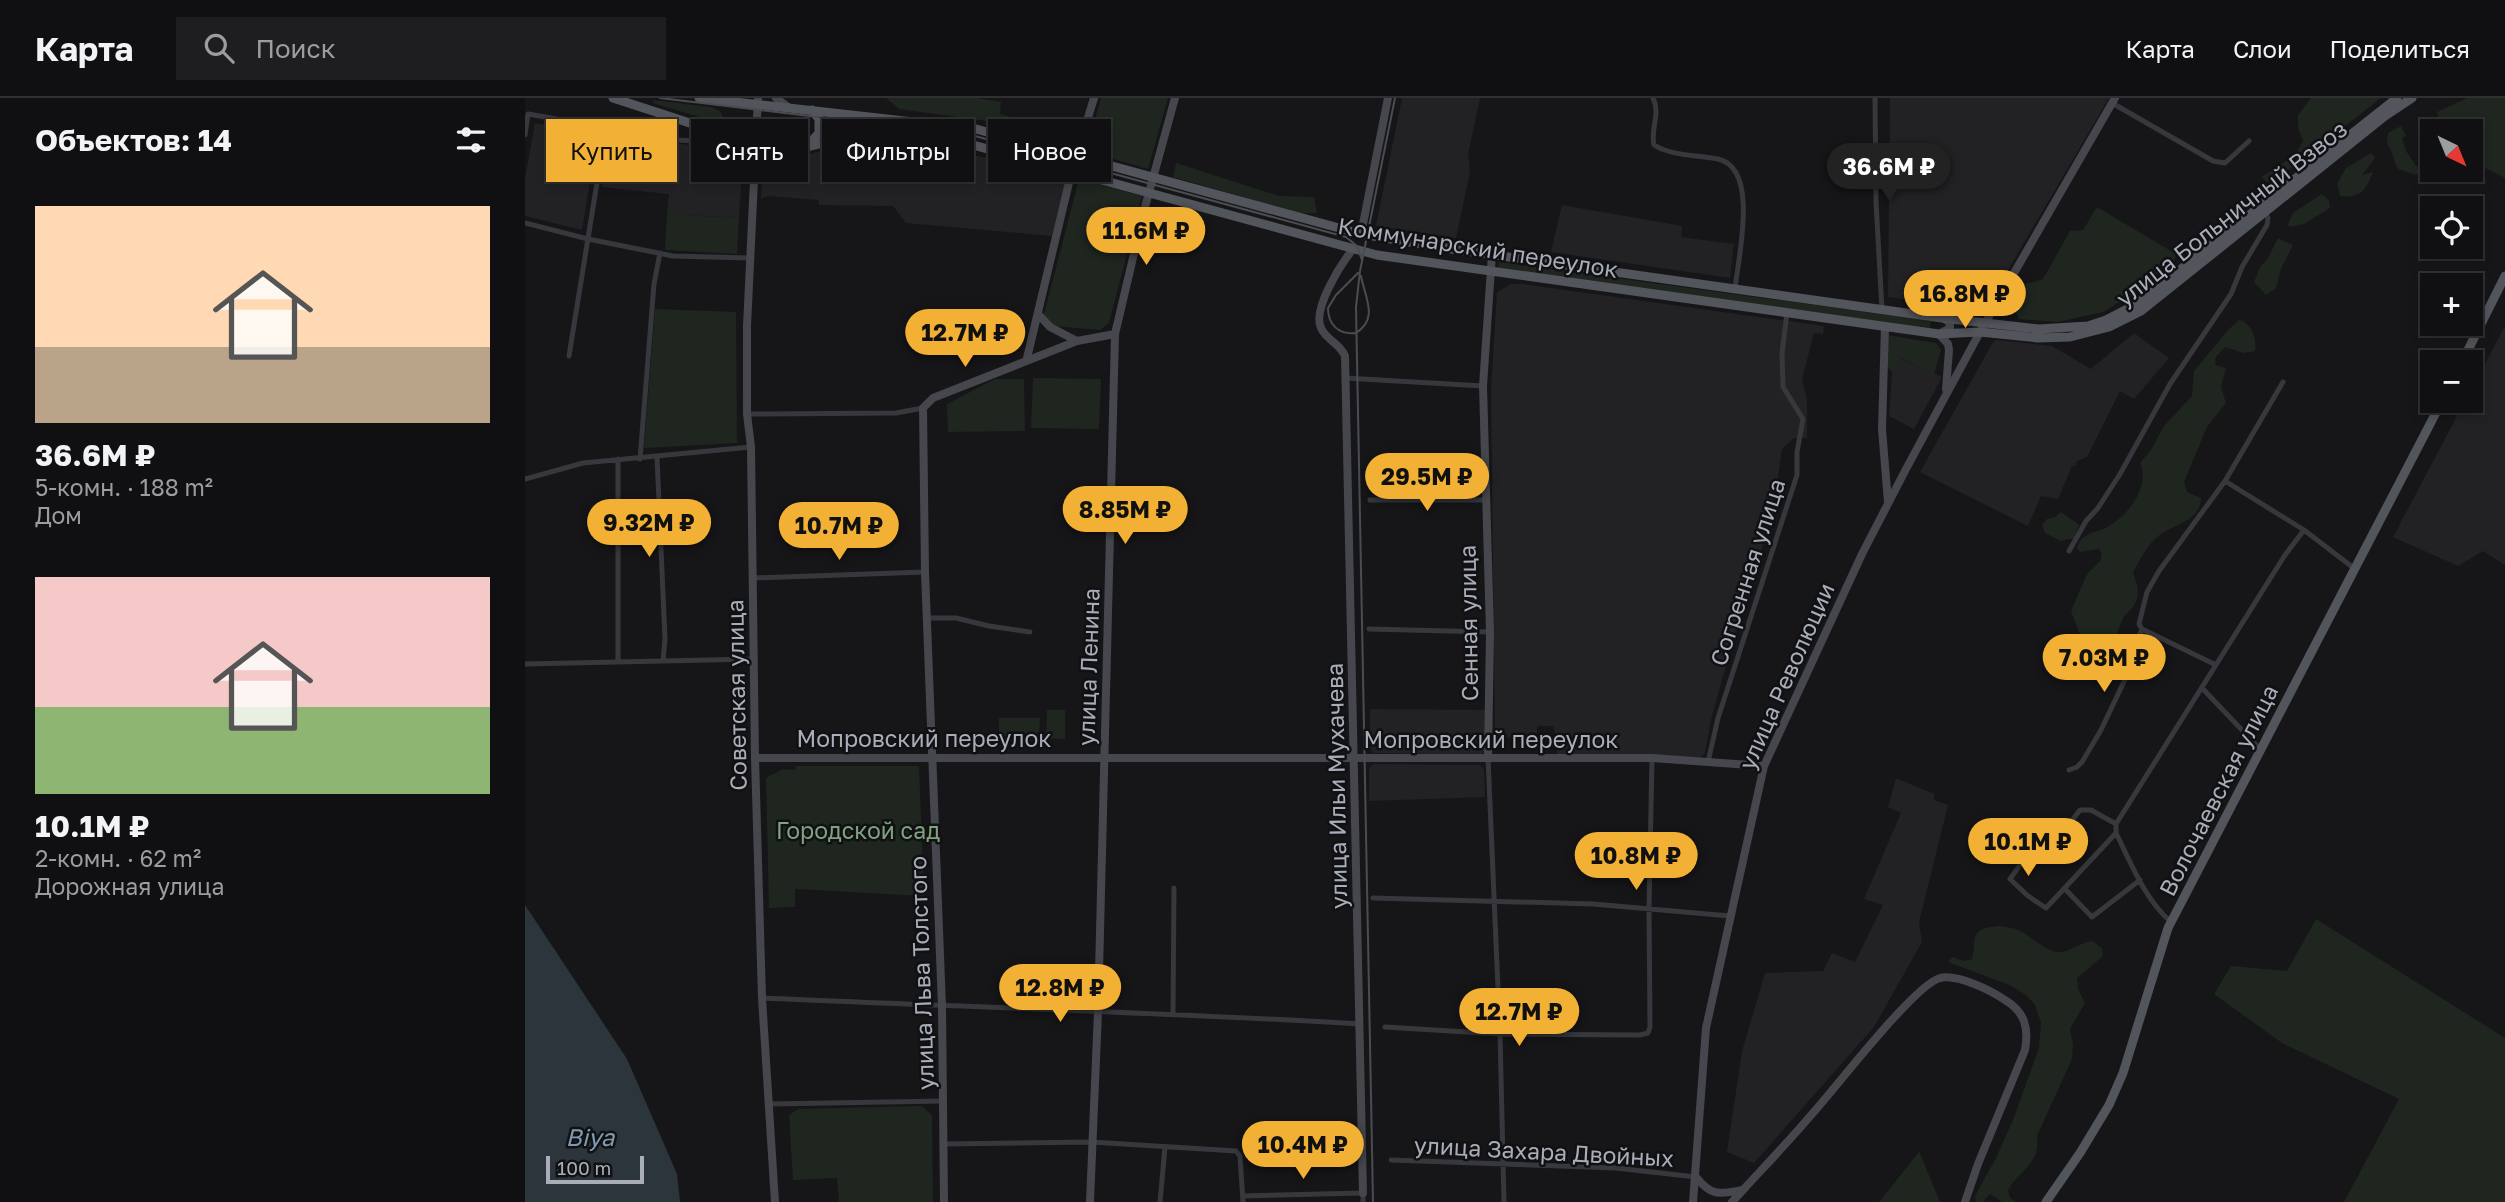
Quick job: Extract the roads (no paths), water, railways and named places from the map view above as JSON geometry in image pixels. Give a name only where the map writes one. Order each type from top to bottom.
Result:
[{"type":"main road","name":"Коммунарский переулок","points":[[613,98],[691,124]]},
{"type":"main road","name":"Коммунарский переулок","points":[[699,98],[758,101],[988,132]]},
{"type":"main road","name":"улица Больничный Взвоз","points":[[1983,327],[2069,329],[2088,326],[2122,313],[2168,281],[2397,98]]},
{"type":"main road","name":"улица Больничный Взвоз","points":[[1983,327],[2056,338],[2089,334],[2126,320],[2157,300],[2385,116],[2412,98]]},
{"type":"main road","points":[[808,144],[819,133],[819,119],[812,110]]},
{"type":"main road","name":"Коммунарский переулок","points":[[808,147],[852,136],[877,134],[988,149]]},
{"type":"main road","name":"Коммунарский переулок","points":[[1111,165],[1361,234],[1943,318],[1983,327]]},
{"type":"main road","name":"Коммунарский переулок","points":[[1111,181],[1353,249],[1490,271],[1939,334],[1983,327]]},
{"type":"main road","points":[[2468,350],[2505,276]]},
{"type":"main road","name":"Волочаевская улица","points":[[2046,1202],[2113,1098],[2171,922],[2436,413]]},
{"type":"street","points":[[776,98],[788,107]]},
{"type":"street","points":[[1087,119],[1094,98]]},
{"type":"street","name":"улица Ленина","points":[[1090,1202],[1098,1012],[1115,334],[1153,176],[1175,98]]},
{"type":"street","points":[[1361,234],[1388,98]]},
{"type":"street","points":[[1653,98],[1657,109],[1654,145],[1664,150],[1722,160],[1739,177],[1744,197],[1735,289]]},
{"type":"street","points":[[1875,98],[1876,202],[1882,310]]},
{"type":"street","name":"Советская улица","points":[[757,119],[758,101]]},
{"type":"street","points":[[2113,101],[2213,161],[2225,163],[2249,141]]},
{"type":"street","name":"улица Революции","points":[[1693,1202],[1706,1028],[1764,766],[1862,554],[1888,504],[1983,327],[2113,101]]},
{"type":"street","points":[[525,135],[528,114],[556,119]]},
{"type":"street","points":[[569,356],[597,182]]},
{"type":"street","name":"Советская улица","points":[[753,182],[747,414],[751,447],[755,758],[762,998],[775,1202]]},
{"type":"street","points":[[1027,358],[1069,182]]},
{"type":"street","points":[[2069,551],[2086,521],[2098,508],[2120,474],[2170,384],[2231,294],[2242,267],[2267,225],[2265,213]]},
{"type":"street","points":[[525,223],[587,239],[660,253],[749,258]]},
{"type":"street","name":"улица Ильи Мухачева","points":[[1353,249],[1324,298],[1318,319],[1321,329],[1344,352],[1363,1197]]},
{"type":"street","points":[[640,459],[654,284],[660,253]]},
{"type":"street","name":"Сенная улица","points":[[1492,254],[1483,386],[1490,632],[1488,758],[1504,1202]]},
{"type":"street","name":"Согренная улица","points":[[1708,762],[1718,718],[1797,475],[1797,452],[1803,419],[1785,393],[1781,372],[1787,313]]},
{"type":"street","points":[[1038,314],[1050,327],[1077,341]]},
{"type":"street","points":[[1943,318],[1950,323],[1950,328],[1939,334],[1948,344],[1949,350],[1946,395]]},
{"type":"street","points":[[1885,326],[1882,421],[1888,504]]},
{"type":"street","points":[[747,414],[896,413],[923,408],[933,398],[1027,358],[1077,341],[1115,334]]},
{"type":"street","points":[[1345,378],[1483,386]]},
{"type":"street","points":[[2217,665],[2142,629],[2139,624],[2147,592],[2159,571],[2225,481],[2283,382]]},
{"type":"street","name":"улица Льва Толстого","points":[[923,408],[925,572],[942,1006],[944,1202]]},
{"type":"street","points":[[525,479],[563,467],[618,459],[751,447]]},
{"type":"street","points":[[657,457],[665,639],[663,661]]},
{"type":"street","points":[[618,459],[618,662]]},
{"type":"street","points":[[2225,481],[2304,530],[2354,569]]},
{"type":"street","points":[[1370,500],[1485,500]]},
{"type":"street","points":[[2171,922],[2155,906],[2140,880],[2116,833],[2116,824],[2285,555],[2304,530]]},
{"type":"street","points":[[753,578],[925,572]]},
{"type":"street","points":[[927,618],[956,618],[1030,632]]},
{"type":"street","points":[[1369,628],[1490,632]]},
{"type":"street","points":[[2069,770],[2082,762],[2101,730],[2129,671],[2132,653],[2142,629]]},
{"type":"street","points":[[525,664],[754,659]]},
{"type":"street","points":[[2202,688],[2260,749]]},
{"type":"street","name":"Мопровский переулок","points":[[755,758],[1652,758],[1764,766]]},
{"type":"street","points":[[1385,1027],[1500,1034],[1648,1033],[1652,758]]},
{"type":"street","points":[[2116,824],[2091,810],[2080,810],[2070,823],[2052,821],[2010,879],[2046,908],[2066,890],[2116,833]]},
{"type":"street","points":[[2066,890],[2092,917],[2140,880]]},
{"type":"street","points":[[1173,1014],[1174,888]]},
{"type":"street","points":[[1373,898],[1493,900],[1649,908],[1730,916]]},
{"type":"street","points":[[1733,1202],[1909,1002],[1927,984],[1944,977],[1961,980],[2003,998],[2019,1012],[2028,1031],[2025,1050],[1965,1202]]},
{"type":"street","points":[[762,998],[1360,1024]]},
{"type":"street","points":[[769,1104],[944,1101]]},
{"type":"street","points":[[944,1144],[1091,1142],[1239,1153],[1243,1199],[1363,1197]]},
{"type":"street","points":[[1160,1202],[1165,1147]]},
{"type":"street","name":"улица Захара Двойных","points":[[1391,1160],[1616,1168],[1696,1177]]},
{"type":"street","points":[[1696,1177],[1706,1189],[1714,1193],[1743,1190]]},
{"type":"water","name":"Biya","points":[[525,905],[627,1059],[677,1174],[680,1202],[525,1202]]},
{"type":"tram line","points":[[660,98],[975,136],[1346,237],[1357,246],[1362,260]]},
{"type":"tram line","points":[[1373,1202],[1356,307],[1360,271],[1395,98]]},
{"type":"tram line","points":[[1358,273],[1336,295],[1328,308],[1332,324],[1344,332],[1356,333],[1367,321],[1369,307],[1361,276]]},
{"type":"park label","name":"Городской сад","points":[[858,830]]}]
